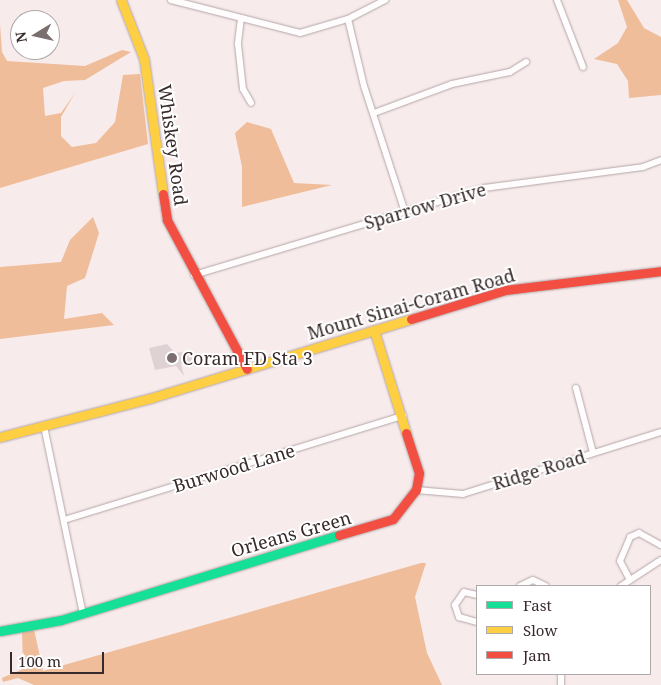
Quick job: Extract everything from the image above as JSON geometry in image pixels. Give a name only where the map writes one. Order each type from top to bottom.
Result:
[{"type":"street","name":"Whiskey Road","points":[[121,0],[144,59],[165,210],[194,276],[247,369]]},
{"type":"street","points":[[171,0],[289,32],[308,32],[348,19],[385,0]]},
{"type":"street","points":[[557,0],[583,67]]},
{"type":"street","points":[[242,18],[238,44],[243,89],[251,103]]},
{"type":"street","points":[[348,19],[374,113],[405,212]]},
{"type":"street","points":[[374,113],[452,84],[510,72],[526,62]]},
{"type":"street","name":"Sparrow Drive","points":[[194,276],[484,188],[643,167],[661,160]]},
{"type":"street","name":"Mount Sinai-Coram Road","points":[[0,437],[247,369],[505,290],[661,271]]},
{"type":"street","name":"Orleans Green","points":[[0,631],[83,614],[378,526],[402,512],[416,490],[418,462],[374,330]]},
{"type":"street","points":[[576,388],[592,453]]},
{"type":"street","name":"Burwood Lane","points":[[64,520],[404,416]]},
{"type":"street","points":[[44,426],[83,614]]},
{"type":"street","name":"Ridge Road","points":[[416,490],[464,494],[661,432]]},
{"type":"street","points":[[630,580],[620,561],[628,539],[639,534],[661,545]]},
{"type":"street","points":[[622,585],[661,560]]},
{"type":"street","points":[[522,585],[533,580],[544,585]]},
{"type":"street","points":[[476,596],[464,592],[455,605],[459,617],[476,622]]},
{"type":"shaded area","points":[[618,0],[627,0],[644,28],[661,37],[661,95],[629,98],[628,81],[617,64],[594,59],[618,43],[627,27]]},
{"type":"shaded area","points":[[0,24],[2,52],[7,61],[85,66],[122,50],[131,52],[85,80],[64,81],[43,88],[45,116],[61,113],[75,93],[61,117],[61,136],[72,147],[96,143],[115,122],[123,75],[140,74],[148,144],[0,188]]},
{"type":"shaded area","points":[[247,122],[271,129],[294,183],[332,185],[242,207],[242,167],[235,133]]},
{"type":"shaded area","points":[[93,217],[99,233],[85,278],[67,286],[64,319],[102,313],[114,325],[0,339],[0,267],[61,262],[70,240]]},
{"type":"shaded area","points":[[426,563],[415,597],[427,653],[442,685],[34,685],[18,678],[3,682],[2,678],[23,669],[22,631],[34,629],[43,671]]},
{"type":"building","name":"Coram FD Sta 3","points":[[167,344],[175,353],[190,351],[193,362],[181,364],[184,376],[176,366],[155,370],[149,348]]},
{"type":"traffic: fast","points":[[0,631],[61,620],[339,535]]},
{"type":"traffic: slow","points":[[121,0],[144,59],[163,194]]},
{"type":"traffic: slow","points":[[0,437],[151,398],[411,319]]},
{"type":"traffic: slow","points":[[374,330],[406,433]]},
{"type":"traffic: jam","points":[[163,194],[167,220],[247,369]]},
{"type":"traffic: jam","points":[[411,319],[505,290],[661,271]]},
{"type":"traffic: jam","points":[[339,535],[393,519],[416,490],[419,473],[406,433]]},
{"type":"place","name":"Coram FD Sta 3","points":[[172,358]]}]
